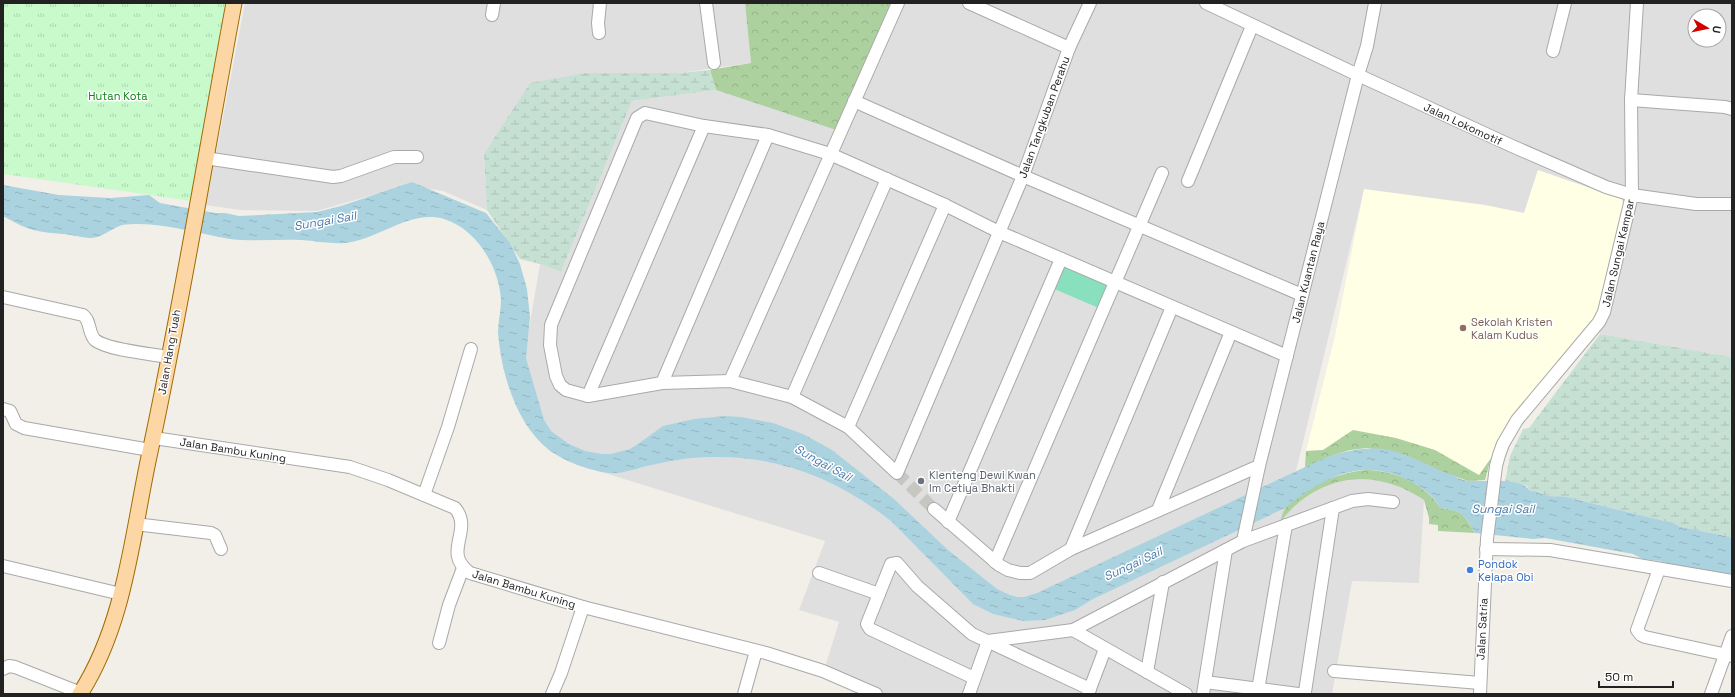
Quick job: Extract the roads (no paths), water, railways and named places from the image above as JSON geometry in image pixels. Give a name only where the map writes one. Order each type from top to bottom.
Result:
[{"type":"main road","name":"Jalan Hang Tuah","points":[[81,693],[101,656],[114,624],[122,594],[152,444],[234,3]]},
{"type":"street","points":[[599,33],[598,23],[600,3]]},
{"type":"street","points":[[706,3],[714,63]]},
{"type":"street","points":[[730,381],[898,3]]},
{"type":"street","points":[[969,3],[1069,48]]},
{"type":"street","name":"Jalan Tangkuban Perahu","points":[[848,427],[897,473],[1023,176],[1069,48],[1090,3]]},
{"type":"street","name":"Jalan Lokomotif","points":[[1206,3],[1252,26],[1512,146],[1606,187],[1632,195],[1696,204],[1732,204]]},
{"type":"street","name":"Jalan Kuantan Raya","points":[[1244,537],[1259,466],[1358,75],[1367,46],[1375,3]]},
{"type":"street","points":[[1554,51],[1565,3]]},
{"type":"street","name":"Jalan Sungai Kampar","points":[[1486,544],[1496,466],[1503,444],[1517,420],[1599,322],[1604,312],[1632,195],[1631,100],[1636,3]]},
{"type":"street","points":[[1188,181],[1252,26]]},
{"type":"street","points":[[1631,100],[1725,107],[1732,109]]},
{"type":"street","points":[[854,101],[1023,176],[1302,295]]},
{"type":"street","points":[[945,205],[848,427],[792,397],[730,381],[662,382],[588,396],[566,390],[560,385],[556,376],[550,345],[551,325],[637,118],[645,113],[704,126],[768,136],[830,154],[945,205],[999,232],[1287,356]]},
{"type":"street","points":[[588,396],[704,126]]},
{"type":"street","points":[[662,382],[768,136]]},
{"type":"street","points":[[205,158],[333,177],[341,176],[394,157],[417,157]]},
{"type":"street","points":[[995,562],[1162,173]]},
{"type":"street","points":[[792,397],[887,179]]},
{"type":"street","points":[[948,522],[1061,259]]},
{"type":"street","points":[[3,297],[83,315],[86,318],[92,337],[105,346],[168,357]]},
{"type":"street","points":[[1071,549],[1172,306]]},
{"type":"street","points":[[1158,510],[1230,332]]},
{"type":"street","points":[[424,495],[448,427],[471,349]]},
{"type":"street","name":"Jalan Bambu Kuning","points":[[3,409],[10,411],[16,424],[24,428],[350,468],[388,480],[455,508],[460,515],[462,523],[457,550],[458,560],[463,568],[470,573],[583,606],[756,650],[823,671],[876,694]]},
{"type":"street","points":[[934,509],[995,562],[1008,570],[1020,573],[1030,573],[1071,549],[1259,466]]},
{"type":"street","points":[[988,642],[1073,630],[1226,550],[1244,537],[1286,525],[1352,501],[1368,499],[1393,502]]},
{"type":"street","points":[[1302,694],[1304,692],[1333,508]]},
{"type":"street","points":[[135,524],[211,533],[215,535],[221,549]]},
{"type":"street","points":[[1258,690],[1286,525]]},
{"type":"street","points":[[1486,544],[1550,550],[1732,581]]},
{"type":"street","name":"Jalan Satria","points":[[1480,688],[1486,544]]},
{"type":"street","points":[[1203,694],[1226,550]]},
{"type":"street","points":[[974,678],[870,629],[867,624],[891,564],[897,563],[917,586],[972,634],[1089,691],[1106,649]]},
{"type":"street","points":[[3,566],[122,594]]},
{"type":"street","points":[[439,643],[449,605],[463,568]]},
{"type":"street","points":[[1659,569],[1637,630],[1638,633],[1645,637],[1728,655]]},
{"type":"street","points":[[819,573],[879,594]]},
{"type":"street","points":[[1147,672],[1163,582]]},
{"type":"street","points":[[552,694],[561,673],[583,606]]},
{"type":"street","points":[[1073,630],[1186,694]]},
{"type":"street","points":[[1711,694],[1728,655],[1732,636]]},
{"type":"street","points":[[969,694],[988,642]]},
{"type":"street","points":[[744,694],[756,650]]},
{"type":"street","points":[[3,669],[9,666],[15,667],[81,693]]},
{"type":"street","points":[[1334,671],[1480,688]]},
{"type":"street","points":[[1204,682],[1298,694]]},
{"type":"water","name":"Sungai Sail","points":[[412,182],[486,213],[510,243],[520,264],[527,289],[530,317],[526,358],[544,420],[551,431],[569,444],[585,451],[611,454],[630,449],[663,426],[694,419],[725,416],[741,417],[773,423],[803,434],[832,450],[894,499],[948,550],[997,589],[1010,595],[1024,597],[1037,593],[1320,460],[1343,452],[1359,449],[1383,449],[1401,453],[1465,480],[1519,483],[1530,491],[1553,496],[1568,497],[1673,523],[1681,527],[1732,538],[1732,578],[1673,566],[1660,561],[1643,559],[1633,554],[1545,538],[1533,539],[1475,533],[1466,518],[1459,512],[1441,508],[1429,494],[1412,482],[1389,473],[1372,470],[1342,474],[1327,480],[1285,508],[1093,599],[1075,610],[1045,620],[1024,621],[993,614],[973,604],[892,522],[851,494],[830,482],[808,473],[761,460],[736,457],[711,457],[679,460],[655,464],[624,472],[609,473],[578,465],[549,450],[537,439],[519,412],[512,397],[500,348],[498,324],[501,300],[496,275],[491,263],[476,240],[467,231],[444,219],[431,217],[419,218],[406,221],[358,241],[329,243],[301,240],[239,240],[150,224],[122,225],[100,236],[90,238],[32,230],[3,216],[3,185],[59,195],[110,198],[149,195],[160,203],[239,216],[317,212],[341,206]]},
{"type":"tunnel","points":[[897,473],[934,509]]},
{"type":"place","name":"Sekolah Kristen Kalam Kudus","points":[[1463,328]]},
{"type":"place","name":"Klenteng Dewi Kwan Im Cetiya Bhakti","points":[[921,481]]},
{"type":"place","name":"Pondok Kelapa Obi","points":[[1470,570]]},
{"type":"park label","name":"Hutan Kota","points":[[118,96]]}]
